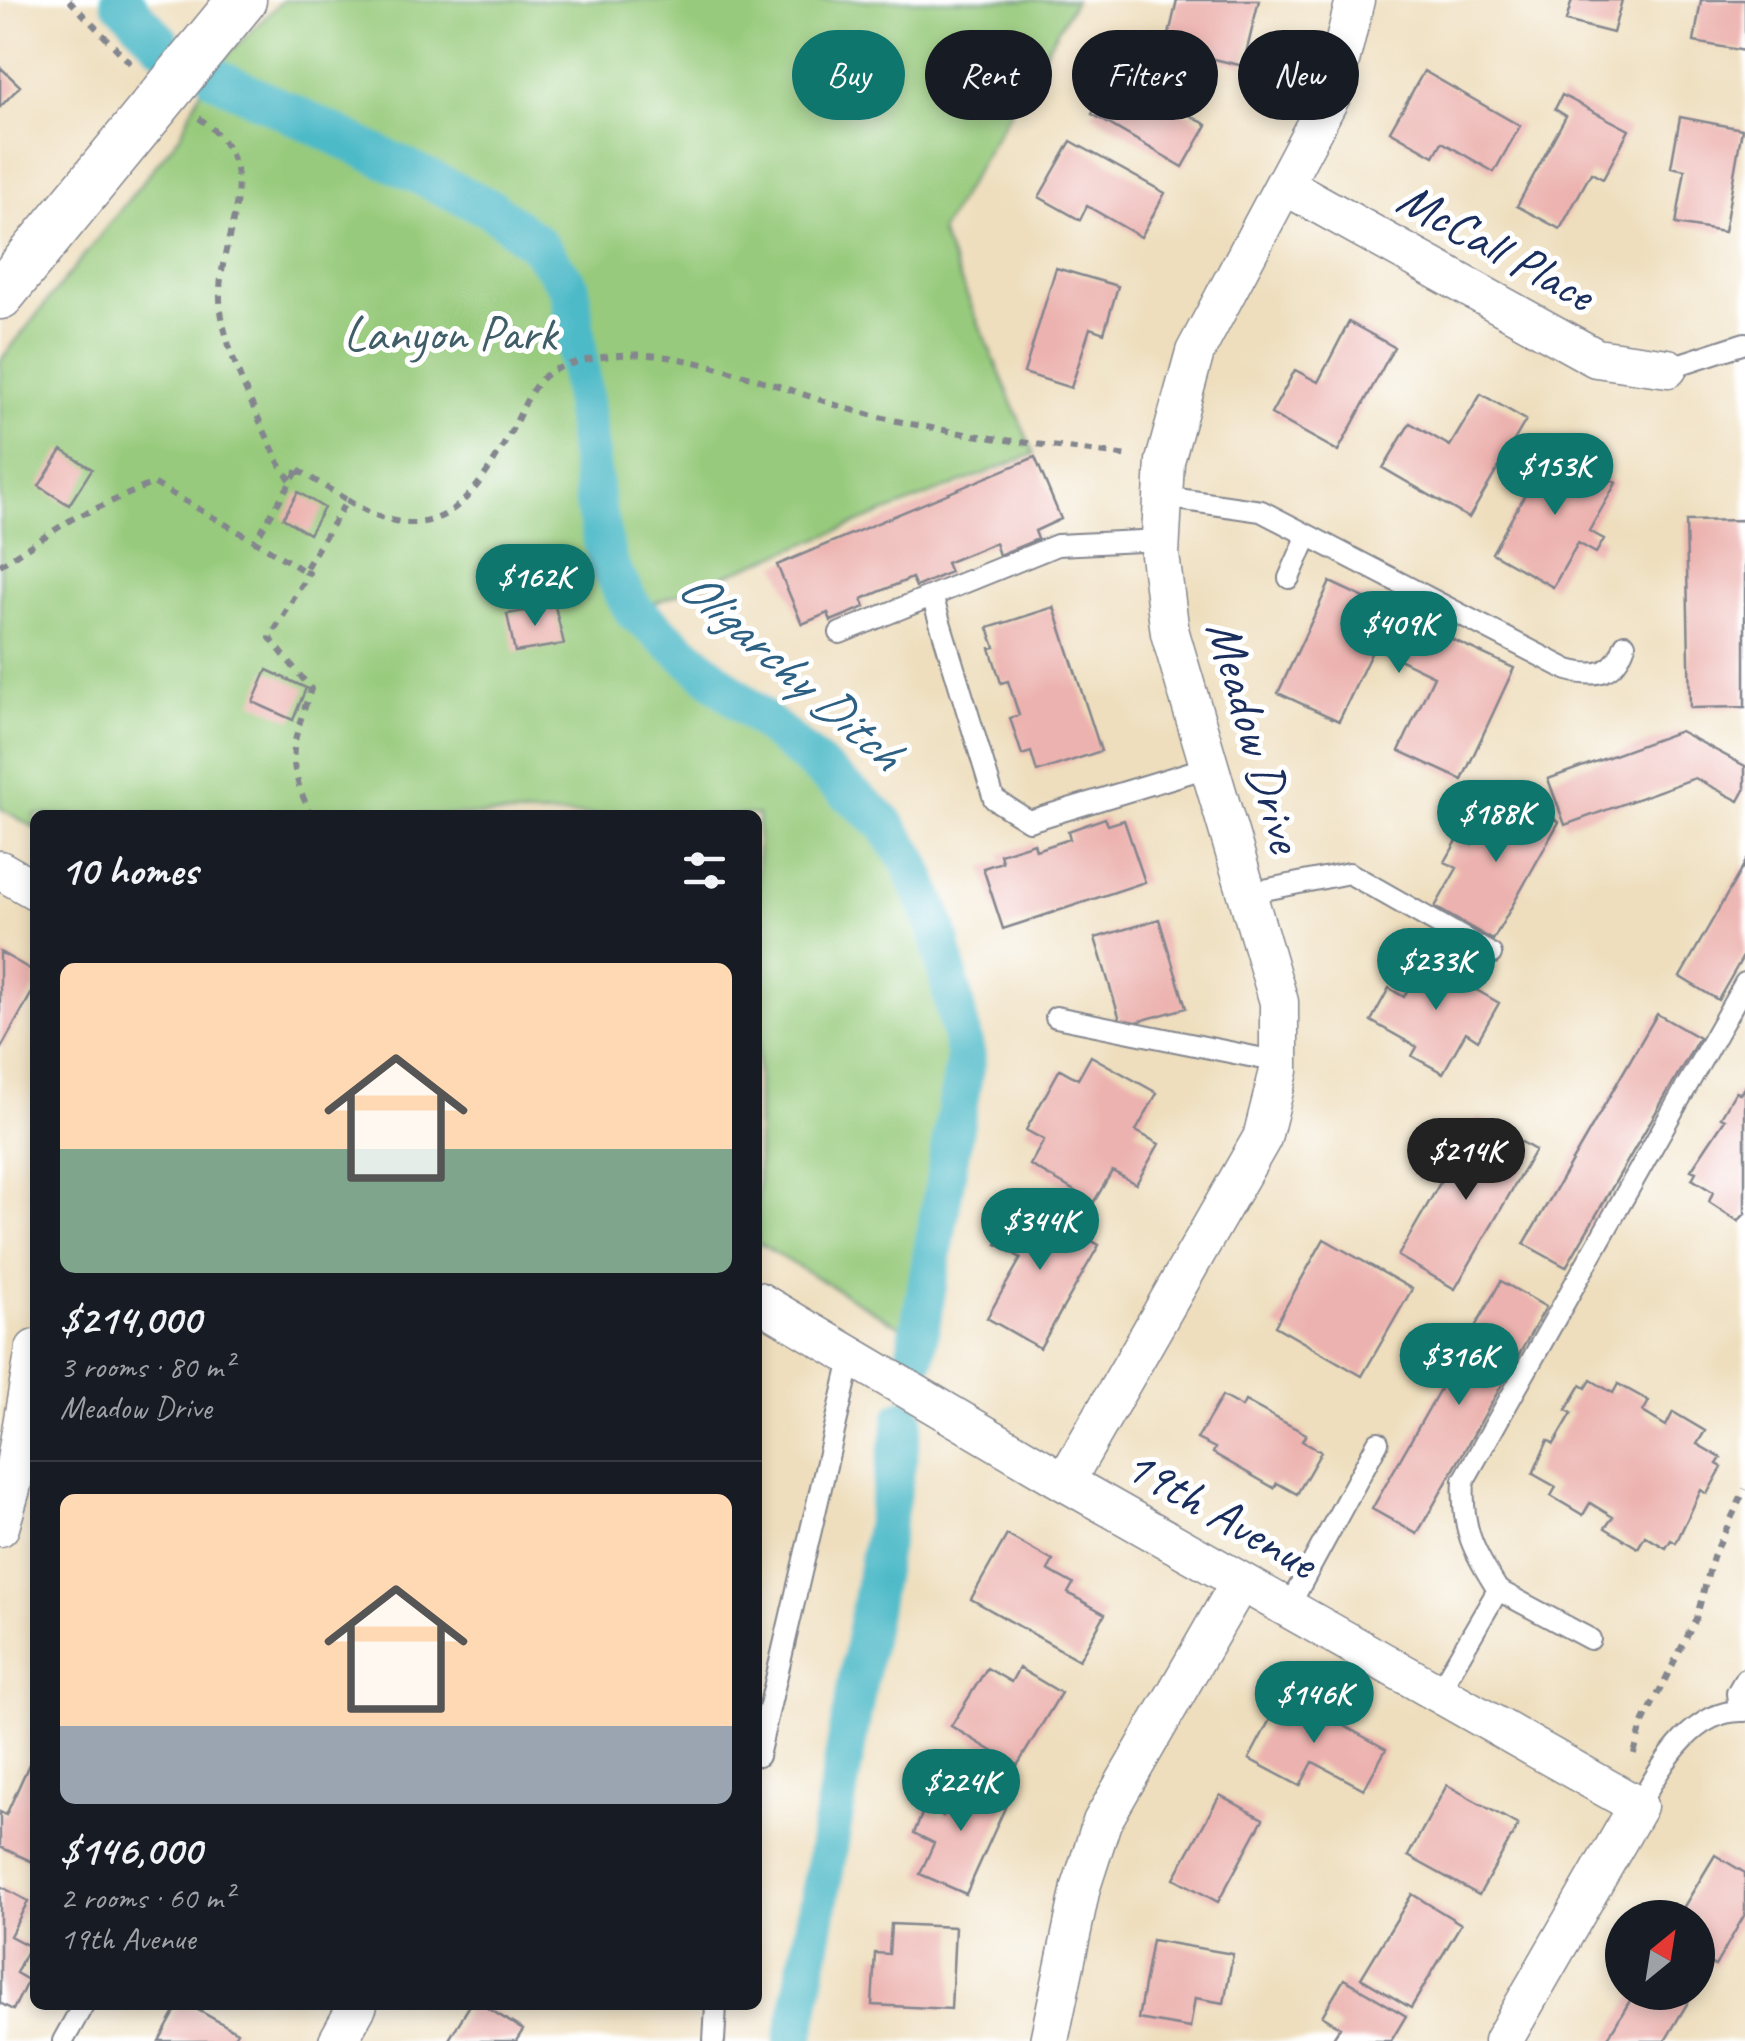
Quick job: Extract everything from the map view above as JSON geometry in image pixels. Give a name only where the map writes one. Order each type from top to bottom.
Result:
[{"type":"street","points":[[0,294],[242,0]]},
{"type":"street","name":"Meadow Drive","points":[[1065,1482],[1262,1138],[1279,1062],[1279,1002],[1170,633],[1161,540],[1165,479],[1195,352],[1332,94],[1355,0]]},
{"type":"street","name":"McCall Place","points":[[1284,185],[1596,358],[1668,368]]},
{"type":"street","points":[[0,870],[30,887]]},
{"type":"street","name":"19th Avenue","points":[[762,1303],[1065,1482],[1638,1806]]},
{"type":"street","points":[[0,1527],[30,1374]]},
{"type":"street","points":[[1049,2041],[1081,1888],[1102,1822],[1240,1582]]},
{"type":"street","points":[[1502,2041],[1638,1806]]},
{"type":"street","points":[[338,2041],[355,2010]]},
{"type":"lane","points":[[1668,368],[1745,343]]},
{"type":"lane","points":[[1165,479],[1261,511],[1568,670],[1589,676],[1610,670],[1619,662],[1625,644]]},
{"type":"lane","points":[[1289,578],[1307,537]]},
{"type":"lane","points":[[840,633],[1058,546],[1161,540]]},
{"type":"lane","points":[[932,596],[994,799],[1029,821],[1211,766]]},
{"type":"lane","points":[[1249,893],[1349,872],[1491,954]]},
{"type":"lane","points":[[1590,1639],[1498,1590],[1479,1561],[1462,1519],[1464,1480],[1745,983]]},
{"type":"lane","points":[[1056,1017],[1279,1062]]},
{"type":"lane","points":[[762,1739],[852,1355]]},
{"type":"lane","points":[[1288,1608],[1378,1442]]},
{"type":"lane","points":[[1438,1693],[1498,1590]]},
{"type":"lane","points":[[1638,1806],[1666,1758],[1695,1727],[1742,1710],[1737,1693],[1745,1679]]},
{"type":"lane","points":[[62,2041],[80,2010]]},
{"type":"lane","points":[[714,2041],[716,2010]]},
{"type":"path","points":[[69,0],[126,61],[210,127],[236,158],[238,194],[221,309],[236,363],[279,464],[291,481]]},
{"type":"path","points":[[255,542],[298,470],[395,524],[430,524],[446,516],[477,483],[506,440],[532,389],[551,372],[605,356],[684,362],[815,400],[1165,479]]},
{"type":"path","points":[[0,565],[72,519],[153,482],[308,573],[270,638],[311,689],[291,742],[296,778],[309,810]]},
{"type":"path","points":[[304,571],[348,500]]},
{"type":"path","points":[[1634,1755],[1642,1725],[1696,1620],[1712,1557],[1745,1489]]},
{"type":"green space","name":"Lanyon Park","points":[[283,0],[1075,0],[1052,40],[1052,30],[925,30],[925,120],[1005,120],[940,232],[1034,454],[634,611],[884,822],[910,861],[938,930],[966,1057],[918,1337],[762,1245],[762,810],[30,810],[30,825],[0,808],[0,361],[180,135],[205,81]]},
{"type":"building","points":[[1177,0],[1259,0],[1252,30],[1238,30],[1238,65],[1218,60],[1218,30],[1170,30]]},
{"type":"building","points":[[1572,0],[1622,0],[1613,33],[1566,21]]},
{"type":"building","points":[[1701,0],[1745,0],[1745,51],[1694,42]]},
{"type":"building","points":[[0,67],[20,86],[0,107]]},
{"type":"building","points":[[1424,71],[1520,126],[1494,172],[1442,142],[1434,156],[1390,131]]},
{"type":"building","points":[[1562,95],[1629,130],[1603,179],[1591,173],[1560,229],[1517,206],[1566,116],[1555,109]]},
{"type":"building","points":[[1680,117],[1742,129],[1724,232],[1676,224],[1685,170],[1671,167]]},
{"type":"building","points":[[1102,120],[1198,120],[1207,125],[1183,167]]},
{"type":"building","points":[[1071,141],[1165,193],[1141,237],[1087,206],[1080,220],[1039,197]]},
{"type":"building","points":[[1056,268],[1118,286],[1104,333],[1090,328],[1071,388],[1024,373]]},
{"type":"building","points":[[1349,322],[1394,347],[1338,451],[1271,414],[1295,370],[1318,382]]},
{"type":"building","points":[[1481,394],[1526,420],[1469,518],[1383,468],[1410,423],[1450,446]]},
{"type":"building","points":[[1552,447],[1616,483],[1589,531],[1604,539],[1596,553],[1578,543],[1553,587],[1492,553]]},
{"type":"building","points":[[62,450],[92,469],[69,505],[39,486]]},
{"type":"building","points":[[1035,457],[1061,519],[1035,531],[1038,539],[999,555],[995,543],[946,563],[950,572],[916,587],[912,578],[862,599],[865,607],[831,621],[828,613],[802,624],[777,565]]},
{"type":"building","points":[[298,492],[324,508],[309,534],[283,518]]},
{"type":"building","points":[[1745,520],[1745,707],[1690,708],[1686,521]]},
{"type":"building","points":[[1330,582],[1514,668],[1462,780],[1399,751],[1434,676],[1374,647],[1339,721],[1278,693]]},
{"type":"building","points":[[555,606],[564,644],[515,652],[507,614]]},
{"type":"building","points":[[1054,607],[1101,751],[1037,772],[1031,752],[1022,755],[1010,718],[1019,715],[1008,681],[1001,683],[988,628]]},
{"type":"building","points":[[267,670],[306,688],[293,720],[253,702]]},
{"type":"building","points":[[1680,731],[1745,766],[1745,790],[1739,801],[1695,778],[1565,825],[1548,779]]},
{"type":"building","points":[[1502,790],[1559,822],[1493,940],[1435,907],[1457,868],[1445,862],[1459,837],[1472,845]]},
{"type":"building","points":[[1105,818],[1108,825],[1124,820],[1145,882],[1003,929],[983,868],[1002,862],[1000,854],[1034,843],[1036,850],[1070,839],[1068,831]]},
{"type":"building","points":[[1745,863],[1745,953],[1718,1000],[1680,977]]},
{"type":"building","points":[[1159,919],[1186,1008],[1122,1026],[1095,938]]},
{"type":"building","points":[[0,952],[30,969],[30,996],[0,1050]]},
{"type":"building","points":[[1428,955],[1462,975],[1459,980],[1499,1003],[1478,1040],[1466,1032],[1443,1073],[1412,1056],[1417,1047],[1371,1021],[1389,988],[1404,997]]},
{"type":"building","points":[[1657,1014],[1699,1038],[1566,1267],[1524,1244]]},
{"type":"building","points":[[1091,1056],[1157,1093],[1136,1131],[1159,1144],[1136,1184],[1112,1171],[1094,1202],[1030,1165],[1044,1140],[1026,1130],[1060,1069],[1078,1079]]},
{"type":"building","points":[[1745,1086],[1745,1214],[1738,1221],[1709,1202],[1713,1192],[1692,1179],[1696,1172],[1691,1170],[1725,1119],[1721,1117],[1736,1091],[1740,1094]]},
{"type":"building","points":[[1478,1117],[1535,1150],[1455,1289],[1398,1256]]},
{"type":"building","points":[[1022,1201],[1099,1245],[1040,1348],[987,1318],[1021,1258],[997,1244]]},
{"type":"building","points":[[1324,1239],[1412,1289],[1362,1376],[1275,1326]]},
{"type":"building","points":[[1501,1281],[1546,1307],[1417,1534],[1372,1509]]},
{"type":"building","points":[[1591,1380],[1613,1393],[1618,1384],[1649,1401],[1643,1412],[1666,1426],[1673,1412],[1705,1431],[1697,1444],[1721,1458],[1717,1464],[1722,1467],[1707,1494],[1701,1490],[1676,1543],[1671,1540],[1666,1548],[1645,1536],[1638,1548],[1605,1528],[1613,1517],[1590,1503],[1583,1515],[1551,1496],[1556,1487],[1533,1474],[1548,1440],[1554,1444],[1572,1413],[1566,1410],[1581,1385],[1586,1388]]},
{"type":"building","points":[[1222,1396],[1242,1407],[1245,1401],[1306,1434],[1302,1441],[1321,1452],[1297,1494],[1277,1483],[1274,1488],[1213,1453],[1215,1448],[1197,1439]]},
{"type":"building","points":[[1007,1535],[1053,1561],[1048,1570],[1073,1584],[1068,1593],[1105,1614],[1079,1660],[971,1599]]},
{"type":"building","points":[[987,1668],[1011,1682],[1019,1668],[1061,1693],[1017,1766],[951,1726]]},
{"type":"building","points":[[1284,1693],[1386,1749],[1364,1789],[1313,1762],[1300,1786],[1249,1759]]},
{"type":"building","points":[[30,1762],[30,1861],[0,1847],[0,1812],[6,1815]]},
{"type":"building","points":[[960,1777],[1009,1799],[966,1894],[920,1874],[934,1843],[914,1833],[925,1807],[943,1816]]},
{"type":"building","points":[[1447,1785],[1518,1825],[1479,1895],[1408,1856]]},
{"type":"building","points":[[1220,1795],[1263,1819],[1218,1902],[1174,1878]]},
{"type":"building","points":[[1715,1855],[1745,1873],[1745,1914],[1715,1966],[1715,1900],[1688,1900]]},
{"type":"building","points":[[0,1886],[28,1901],[10,1936],[29,1946],[16,1973],[28,1980],[13,2010],[0,2003]]},
{"type":"building","points":[[1412,1894],[1461,1924],[1411,2008],[1361,1978]]},
{"type":"building","points":[[891,1924],[955,1927],[951,2009],[872,2005],[875,1953],[889,1954]]},
{"type":"building","points":[[1152,1940],[1233,1954],[1224,2003],[1195,1998],[1190,2028],[1138,2019]]},
{"type":"building","points":[[1344,1979],[1406,2016],[1391,2041],[1331,2041],[1340,2027],[1322,2016]]},
{"type":"building","points":[[176,2010],[198,2010],[237,2032],[232,2041],[159,2041]]},
{"type":"building","points":[[467,2010],[491,2010],[523,2030],[516,2041],[448,2041]]},
{"type":"building","points":[[1624,2010],[1683,2010],[1665,2041],[1606,2041]]},
{"type":"waterway","name":"Oligarchy Ditch","points":[[120,0],[160,42]]},
{"type":"waterway","name":"Oligarchy Ditch","points":[[217,78],[491,209],[537,244],[570,288],[595,506],[608,565],[634,611],[884,822],[910,861],[938,930],[966,1057],[915,1357]]},
{"type":"waterway","name":"Oligarchy Ditch","points":[[794,2041],[904,1419]]}]
